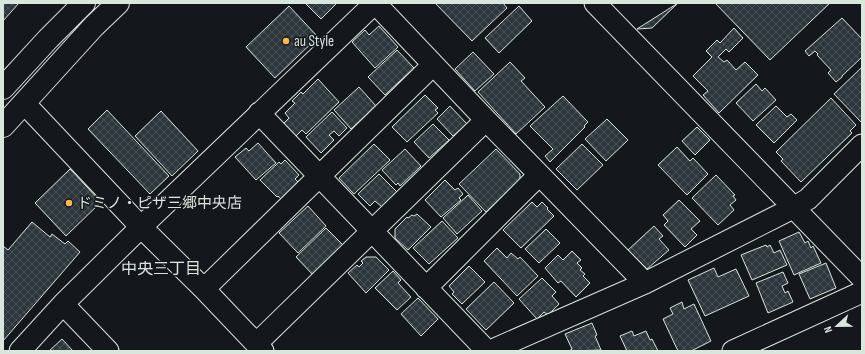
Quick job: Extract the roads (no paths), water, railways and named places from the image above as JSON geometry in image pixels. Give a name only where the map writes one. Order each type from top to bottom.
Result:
[{"type":"street","points":[[3,88],[48,39],[84,3]]},
{"type":"street","points":[[3,126],[94,26],[118,3]]},
{"type":"street","points":[[20,351],[63,304],[141,226],[375,3],[539,175],[645,283]]},
{"type":"street","points":[[595,3],[862,278]]},
{"type":"street","points":[[204,289],[433,65]]},
{"type":"street","points":[[24,103],[141,226],[260,347],[372,232],[486,120]]},
{"type":"street","points":[[259,113],[487,351]]},
{"type":"street","points":[[490,351],[645,283],[793,208],[808,199],[862,145]]},
{"type":"street","points":[[426,288],[539,175]]},
{"type":"street","points":[[732,351],[862,292]]},
{"type":"street","points":[[63,304],[108,351]]},
{"type":"place","name":"au Style","points":[[286,41]]},
{"type":"place","name":"ドミノ・ピザ三郷中央店","points":[[69,203]]},
{"type":"district","name":"中央三丁目","points":[[161,269]]}]
